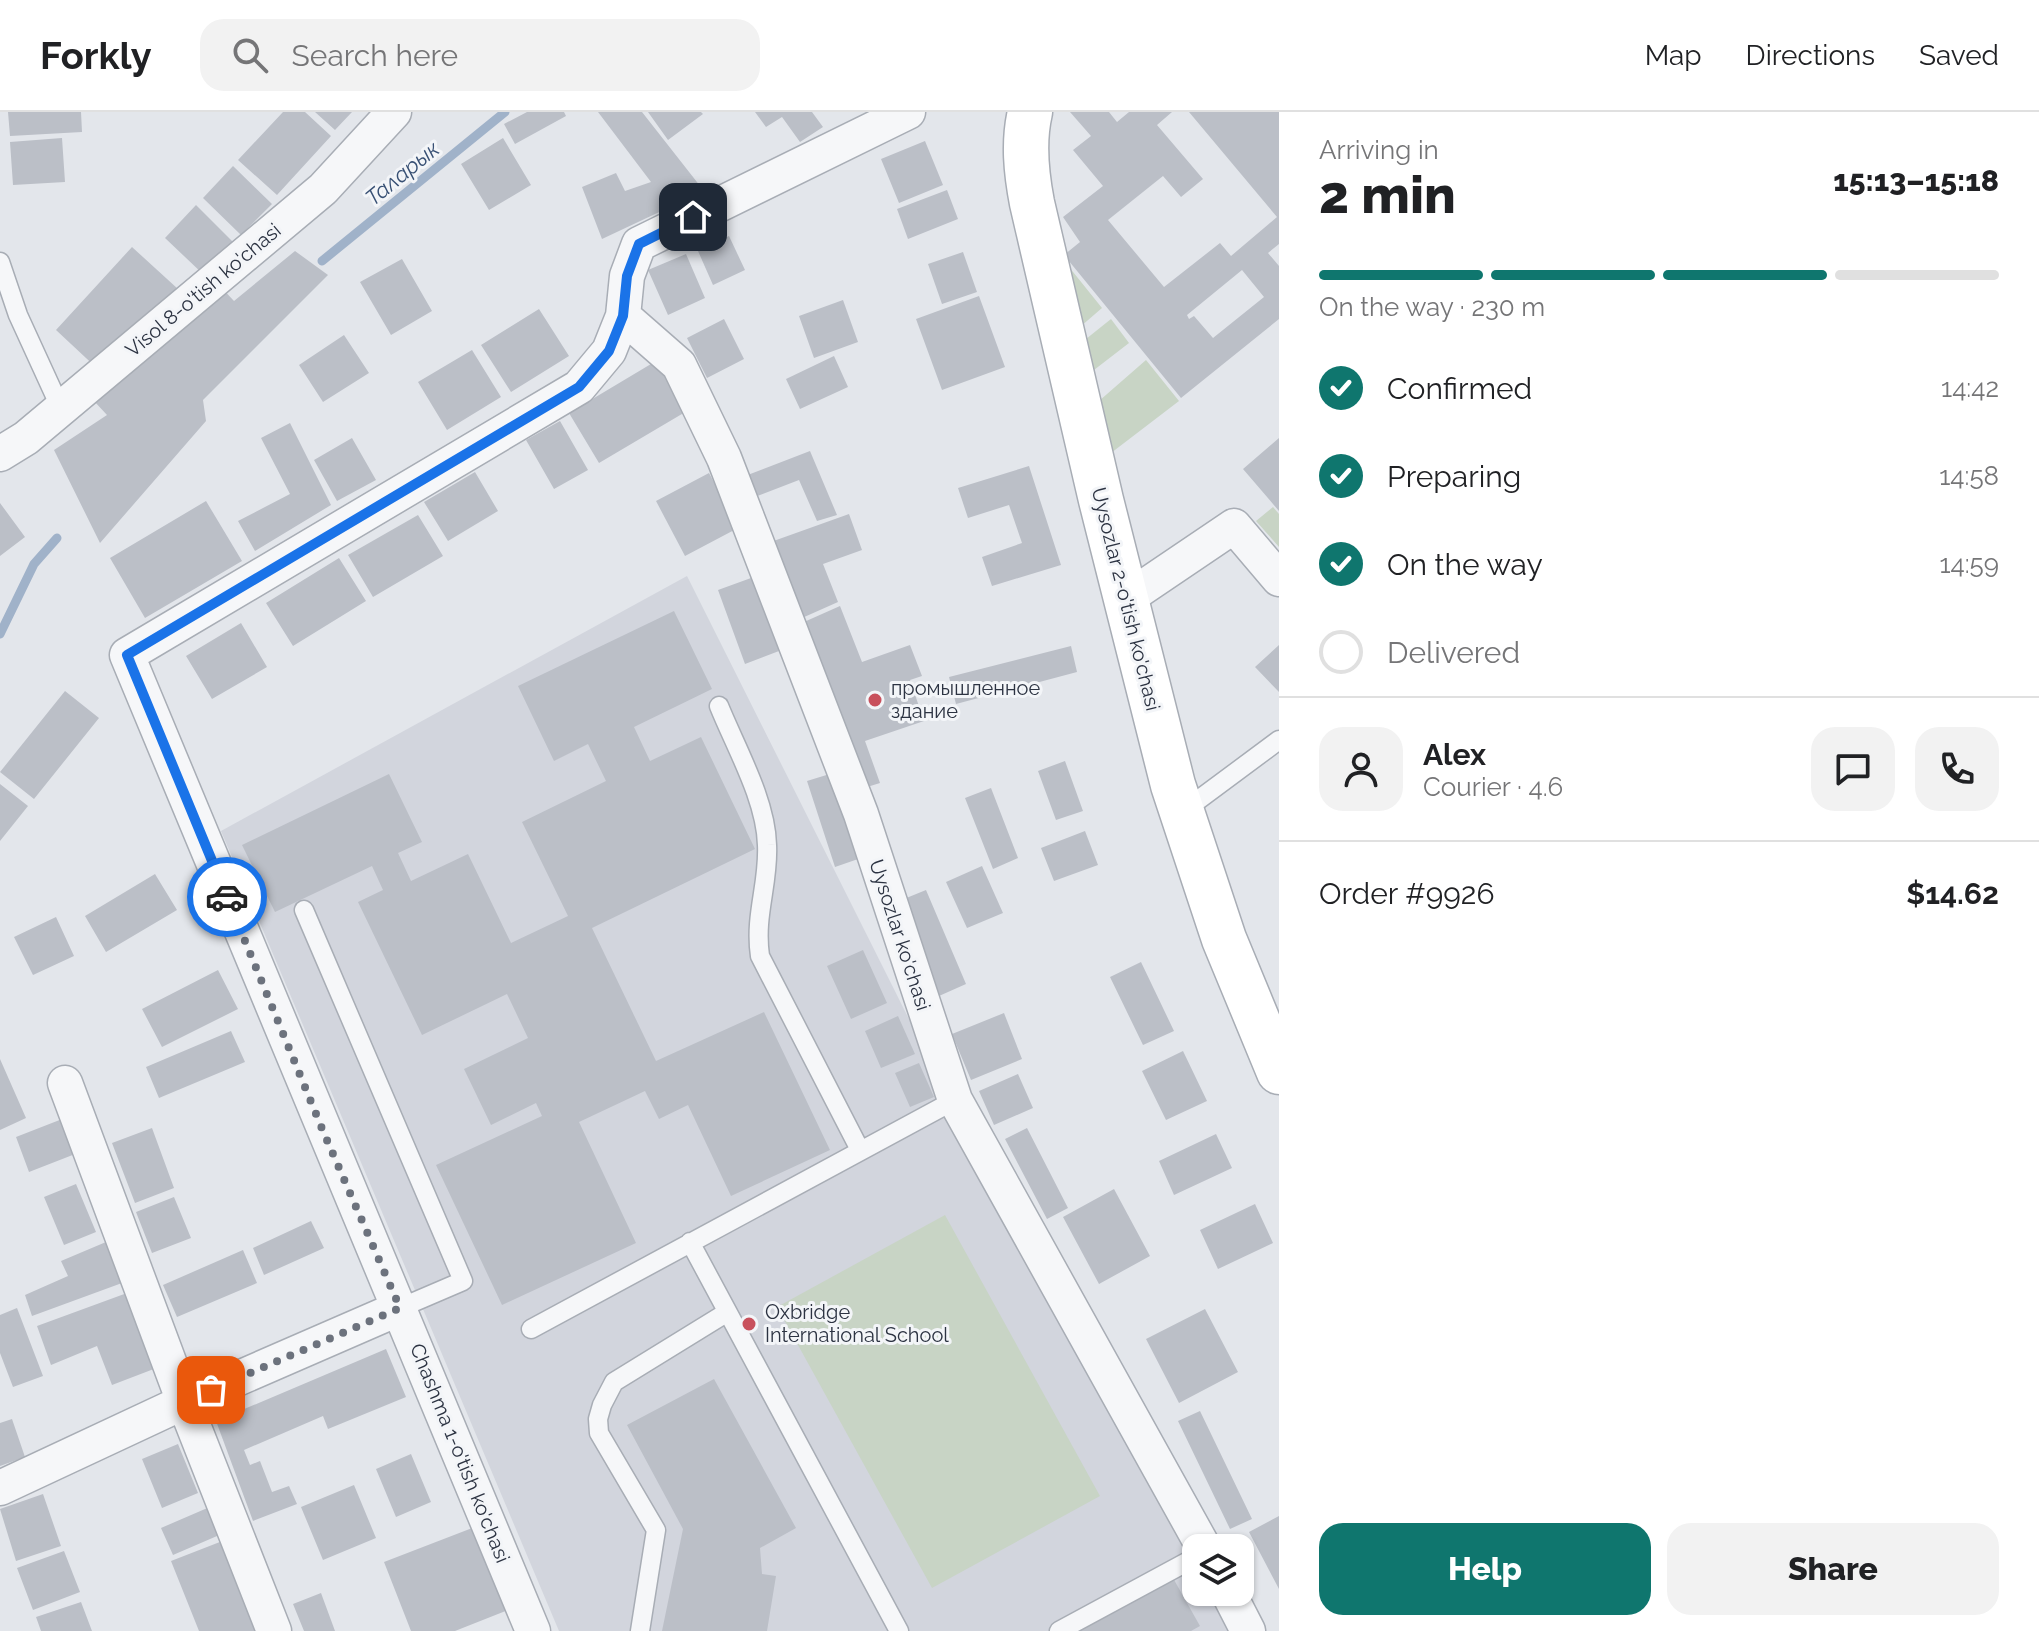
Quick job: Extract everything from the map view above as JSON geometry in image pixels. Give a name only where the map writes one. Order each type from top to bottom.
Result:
[{"type":"street","name":"Visol 8-o'tish ko'chasi","points":[[1,452],[25,439],[323,189],[394,112]]},
{"type":"street","points":[[623,316],[627,276],[639,244],[908,112]]},
{"type":"street","name":"Uysozlar 2-o'tish ko'chasi","points":[[1030,112],[1026,127],[1027,178],[1126,599],[1182,812],[1224,939],[1279,1072]]},
{"type":"street","name":"Chashma 1-o'tish ko'chasi","points":[[533,1631],[127,655],[579,387],[609,351],[623,316]]},
{"type":"street","name":"Uysozlar ko'chasi","points":[[623,316],[679,365],[724,458],[861,814],[955,1100],[1196,1534]]},
{"type":"street","points":[[1126,599],[1234,526],[1279,579]]},
{"type":"street","points":[[65,1083],[184,1402],[274,1631]]},
{"type":"street","points":[[0,1488],[184,1402],[400,1308]]},
{"type":"street","points":[[1235,1606],[1248,1631]]},
{"type":"lane","points":[[0,262],[18,315],[61,409]]},
{"type":"lane","points":[[719,706],[765,817],[768,851],[758,910],[760,956],[860,1150]]},
{"type":"lane","points":[[1182,812],[1279,740]]},
{"type":"lane","points":[[304,910],[463,1281],[400,1308]]},
{"type":"lane","points":[[531,1329],[955,1100]]},
{"type":"lane","points":[[690,1242],[899,1631]]},
{"type":"lane","points":[[640,1631],[656,1530],[599,1433],[598,1419],[614,1382],[726,1313]]},
{"type":"lane","points":[[1059,1631],[1182,1565]]},
{"type":"shaded area","name":"Oxbridge International School","points":[[687,576],[941,1083],[1182,1539],[1182,1606],[1218,1606],[1231,1631],[559,1631],[221,831]]},
{"type":"green space","points":[[1065,262],[1102,308],[1080,327]]},
{"type":"green space","points":[[1111,319],[1129,343],[1094,370],[1086,339]]},
{"type":"green space","points":[[1146,360],[1179,401],[1111,453],[1099,401]]},
{"type":"green space","points":[[1273,507],[1279,514],[1279,547],[1256,521]]},
{"type":"green space","points":[[945,1215],[1100,1496],[932,1588],[777,1307]]},
{"type":"building","points":[[8,112],[81,112],[82,132],[10,136]]},
{"type":"building","points":[[283,112],[305,112],[331,136],[277,195],[238,160]]},
{"type":"building","points":[[315,112],[352,112],[335,130]]},
{"type":"building","points":[[527,112],[564,112],[566,116],[515,144],[504,124]]},
{"type":"building","points":[[598,112],[642,112],[704,191],[602,239],[582,187],[616,173],[625,191],[651,182]]},
{"type":"building","points":[[648,112],[701,112],[703,114],[668,140]]},
{"type":"building","points":[[755,112],[812,112],[823,127],[800,142],[782,117],[766,127]]},
{"type":"building","points":[[1070,112],[1109,112],[1117,122],[1129,112],[1172,112],[1157,125],[1203,179],[1181,197],[1163,176],[1108,220],[1164,287],[1220,243],[1231,256],[1277,217],[1189,112],[1279,112],[1279,244],[1268,253],[1279,266],[1279,319],[1181,398],[1064,255],[1080,242],[1063,217],[1103,186],[1073,150],[1091,136]],"holes":[[[1242,270],[1264,297],[1213,338],[1194,316],[1189,319],[1187,315]]]},
{"type":"building","points":[[62,138],[65,182],[13,185],[10,142]]},
{"type":"building","points":[[503,138],[531,185],[489,210],[461,164]]},
{"type":"building","points":[[925,141],[943,185],[899,203],[881,159]]},
{"type":"building","points":[[233,166],[272,204],[241,235],[203,198]]},
{"type":"building","points":[[947,190],[958,219],[908,239],[897,209]]},
{"type":"building","points":[[196,205],[234,243],[204,275],[165,238]]},
{"type":"building","points":[[729,236],[745,270],[713,285],[698,251]]},
{"type":"building","points":[[132,247],[178,289],[101,372],[56,330]]},
{"type":"building","points":[[295,251],[328,275],[203,400],[206,421],[100,543],[54,450],[107,415],[94,401],[218,284],[234,301]]},
{"type":"building","points":[[963,252],[977,292],[942,304],[928,264]]},
{"type":"building","points":[[686,254],[705,298],[668,315],[648,270]]},
{"type":"building","points":[[402,259],[432,311],[391,335],[360,282]]},
{"type":"building","points":[[979,296],[1005,367],[942,390],[916,319]]},
{"type":"building","points":[[843,300],[858,342],[814,358],[799,316]]},
{"type":"building","points":[[539,309],[569,356],[511,392],[481,345]]},
{"type":"building","points":[[724,319],[744,359],[707,378],[687,338]]},
{"type":"building","points":[[344,335],[369,373],[323,402],[299,365]]},
{"type":"building","points":[[472,350],[501,397],[447,430],[418,382]]},
{"type":"building","points":[[834,356],[848,387],[800,409],[786,379]]},
{"type":"building","points":[[656,361],[687,411],[599,463],[569,413]]},
{"type":"building","points":[[560,421],[588,470],[554,489],[526,440]]},
{"type":"building","points":[[290,423],[331,505],[255,551],[238,521],[290,494],[261,438]]},
{"type":"building","points":[[352,438],[376,480],[337,501],[314,460]]},
{"type":"building","points":[[1279,438],[1279,511],[1243,469]]},
{"type":"building","points":[[810,451],[837,515],[817,521],[799,480],[752,498],[745,476]]},
{"type":"building","points":[[1029,466],[1061,565],[992,586],[982,557],[1022,543],[1009,505],[968,518],[958,488]]},
{"type":"building","points":[[475,472],[498,511],[448,541],[424,502]]},
{"type":"building","points":[[709,473],[738,528],[685,556],[656,501]]},
{"type":"building","points":[[206,501],[242,561],[145,618],[110,558]]},
{"type":"building","points":[[0,503],[25,537],[0,556]]},
{"type":"building","points":[[849,514],[862,550],[823,564],[838,602],[802,618],[768,543]]},
{"type":"building","points":[[418,515],[443,556],[373,597],[348,555]]},
{"type":"building","points":[[339,558],[366,601],[293,646],[266,603]]},
{"type":"building","points":[[751,578],[779,651],[745,664],[718,590]]},
{"type":"building","name":"промышленное здание","points":[[840,606],[862,662],[910,645],[922,676],[910,680],[924,721],[865,741],[880,783],[867,787],[804,622]]},
{"type":"building","points":[[674,611],[712,689],[634,727],[650,761],[701,737],[755,849],[592,928],[656,1061],[764,1012],[830,1150],[731,1196],[688,1105],[659,1119],[645,1091],[579,1122],[636,1243],[502,1305],[436,1165],[542,1116],[536,1103],[491,1125],[464,1069],[528,1038],[507,994],[422,1035],[358,902],[383,890],[372,866],[275,912],[242,845],[389,774],[422,842],[398,853],[411,881],[468,854],[511,943],[568,916],[522,822],[606,781],[588,744],[554,761],[518,686]]},
{"type":"building","points":[[241,623],[267,667],[212,699],[186,656]]},
{"type":"building","points":[[1279,645],[1279,692],[1255,667]]},
{"type":"building","points":[[1071,646],[1077,672],[956,704],[949,677]]},
{"type":"building","points":[[65,691],[99,718],[34,799],[0,772]]},
{"type":"building","points":[[1065,761],[1083,811],[1056,820],[1038,771]]},
{"type":"building","points":[[833,773],[861,858],[835,867],[807,781]]},
{"type":"building","points":[[0,784],[28,806],[0,841]]},
{"type":"building","points":[[991,788],[1018,858],[993,869],[965,798]]},
{"type":"building","points":[[1085,831],[1098,865],[1054,881],[1041,848]]},
{"type":"building","points":[[982,866],[1003,913],[967,928],[946,882]]},
{"type":"building","points":[[155,874],[177,910],[106,952],[85,916]]},
{"type":"building","points":[[926,890],[966,984],[939,996],[899,901]]},
{"type":"building","points":[[56,917],[74,956],[33,975],[14,937]]},
{"type":"building","points":[[863,950],[887,1003],[851,1019],[827,966]]},
{"type":"building","points":[[1141,962],[1174,1031],[1143,1045],[1110,977]]},
{"type":"building","points":[[218,970],[238,1009],[162,1047],[142,1009]]},
{"type":"building","points":[[1004,1013],[1022,1059],[971,1080],[952,1034]]},
{"type":"building","points":[[898,1016],[915,1054],[881,1068],[865,1031]]},
{"type":"building","points":[[231,1031],[245,1062],[159,1098],[146,1067]]},
{"type":"building","points":[[1183,1051],[1207,1101],[1166,1120],[1142,1071]]},
{"type":"building","points":[[0,1059],[26,1118],[0,1130]]},
{"type":"building","points":[[919,1063],[934,1097],[910,1107],[895,1073]]},
{"type":"building","points":[[1018,1074],[1033,1108],[994,1125],[979,1091]]},
{"type":"building","points":[[75,1114],[88,1149],[29,1172],[16,1137]]},
{"type":"building","points":[[152,1128],[174,1188],[135,1203],[112,1143]]},
{"type":"building","points":[[1027,1128],[1068,1208],[1047,1219],[1005,1139]]},
{"type":"building","points":[[1216,1134],[1232,1168],[1174,1195],[1159,1161]]},
{"type":"building","points":[[76,1184],[96,1232],[64,1245],[44,1197]]},
{"type":"building","points":[[1114,1189],[1150,1256],[1099,1284],[1063,1217]]},
{"type":"building","points":[[174,1197],[191,1238],[152,1253],[136,1212]]},
{"type":"building","points":[[1255,1204],[1273,1243],[1218,1269],[1200,1230]]},
{"type":"building","points":[[311,1221],[324,1248],[264,1275],[253,1248]]},
{"type":"building","points":[[106,1242],[122,1283],[32,1316],[25,1295],[68,1276],[61,1261]]},
{"type":"building","points":[[243,1250],[257,1283],[177,1317],[163,1285]]},
{"type":"building","points":[[127,1293],[159,1367],[112,1385],[97,1346],[51,1365],[37,1326]]},
{"type":"building","points":[[17,1308],[43,1376],[13,1387],[0,1353],[0,1315]]},
{"type":"building","points":[[1205,1309],[1238,1372],[1179,1403],[1146,1339]]},
{"type":"building","points":[[386,1349],[406,1397],[328,1429],[323,1416],[244,1450],[250,1465],[260,1461],[272,1492],[289,1486],[297,1504],[253,1521],[216,1421]]},
{"type":"building","points":[[714,1379],[796,1528],[760,1548],[762,1574],[776,1576],[767,1631],[662,1631],[683,1529],[627,1425]]},
{"type":"building","points":[[1200,1411],[1252,1519],[1230,1529],[1178,1421]]},
{"type":"building","points":[[12,1419],[25,1457],[0,1466],[0,1423]]},
{"type":"building","points":[[178,1444],[198,1493],[162,1508],[142,1459]]},
{"type":"building","points":[[411,1454],[431,1502],[396,1517],[376,1469]]},
{"type":"building","points":[[354,1485],[376,1538],[323,1560],[301,1507]]},
{"type":"building","points":[[43,1494],[61,1546],[16,1561],[0,1509]]},
{"type":"building","points":[[212,1506],[224,1533],[173,1555],[161,1528]]},
{"type":"building","points":[[1279,1516],[1279,1589],[1254,1542],[1254,1534],[1249,1532]]},
{"type":"building","points":[[480,1525],[513,1608],[455,1631],[411,1631],[384,1562]]},
{"type":"building","points":[[225,1540],[261,1631],[199,1631],[171,1561]]},
{"type":"building","points":[[64,1551],[80,1592],[33,1610],[17,1568]]},
{"type":"building","points":[[1173,1578],[1182,1594],[1182,1606],[1189,1606],[1200,1626],[1191,1631],[1079,1631]]},
{"type":"building","points":[[321,1593],[335,1631],[304,1631],[293,1604]]},
{"type":"building","points":[[81,1602],[92,1631],[41,1631],[36,1617]]},
{"type":"waterway","name":"Таларык","points":[[322,261],[505,112]]},
{"type":"waterway","name":"Таларык","points":[[0,634],[34,564],[57,538]]},
{"type":"way so far","points":[[211,1390],[400,1308],[227,897]]},
{"type":"place","name":"промышленное здание","points":[[875,700]]},
{"type":"place","name":"Oxbridge International School","points":[[749,1324]]},
{"type":"route","points":[[227,897],[127,655],[579,387],[609,351],[623,316],[627,276],[639,244],[693,217]]}]
